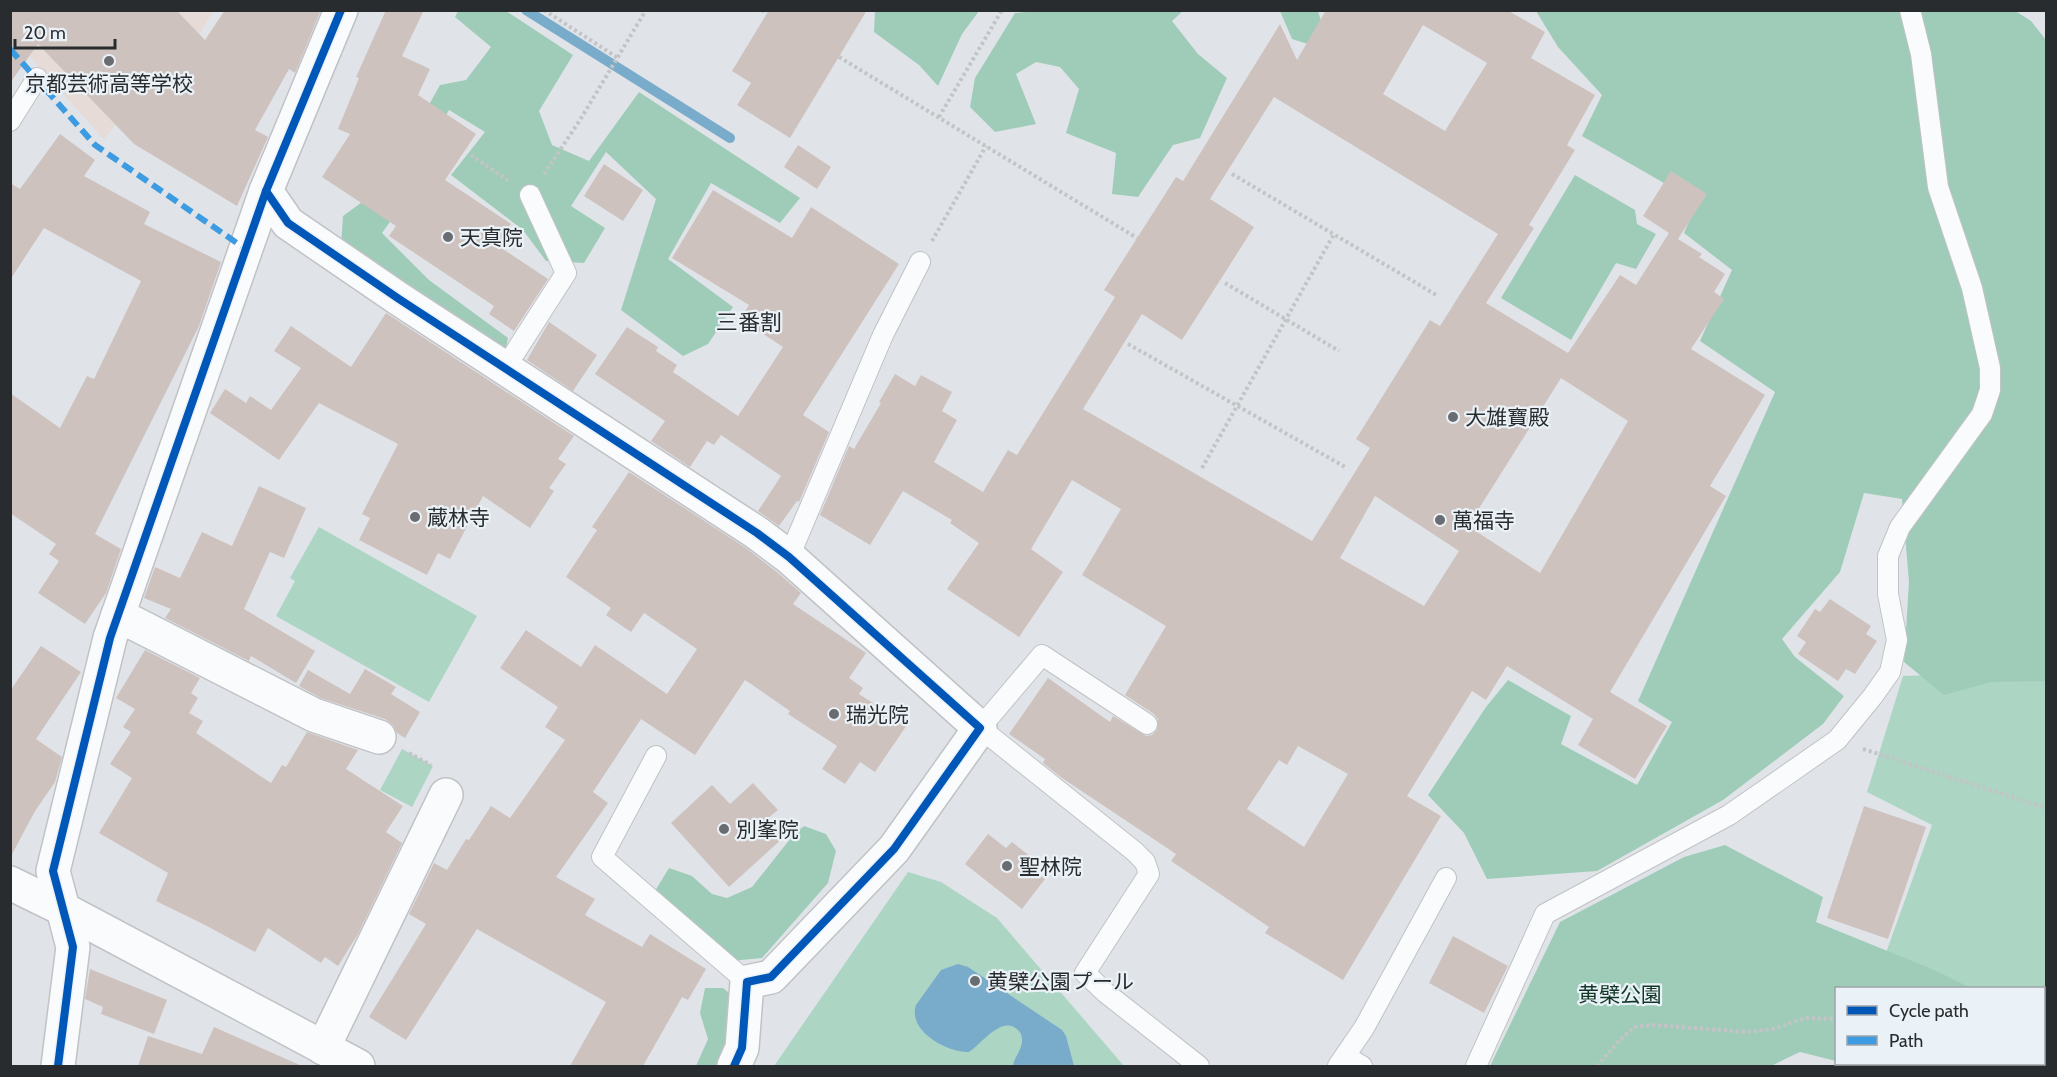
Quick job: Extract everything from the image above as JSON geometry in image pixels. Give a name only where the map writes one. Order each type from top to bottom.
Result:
[{"type":"street","points":[[58,1066],[73,947],[53,871],[110,638],[266,191],[341,10]]},
{"type":"street","points":[[266,191],[288,224],[757,533],[789,557],[980,728],[894,849],[771,977],[747,982],[742,1048],[734,1066]]},
{"type":"street","points":[[118,615],[314,716],[379,737]]},
{"type":"street","points":[[323,1048],[446,795]]},
{"type":"street","points":[[10,883],[358,1066]]},
{"type":"lane","points":[[1476,1066],[1545,914],[1729,816],[1836,740],[1890,672],[1897,640],[1888,594],[1888,556],[1900,527],[1982,414],[1990,390],[1990,368],[1972,288],[1938,187],[1921,54],[1910,10]]},
{"type":"lane","points":[[10,121],[37,78]]},
{"type":"lane","points":[[505,369],[566,273],[530,195]]},
{"type":"lane","points":[[789,557],[883,334],[920,262]]},
{"type":"lane","points":[[1148,724],[1042,655],[980,728],[1145,862],[1149,874],[1085,973],[1106,993],[1200,1066]]},
{"type":"lane","points":[[656,756],[602,857],[747,982]]},
{"type":"lane","points":[[1362,1066],[1341,1061],[1364,1028],[1446,878]]},
{"type":"path","points":[[544,10],[618,58]]},
{"type":"path","points":[[568,140],[646,10]]},
{"type":"path","points":[[762,10],[767,14]]},
{"type":"path","points":[[939,117],[1002,10]]},
{"type":"path","points":[[839,57],[1137,238]]},
{"type":"path","points":[[920,262],[986,146]]},
{"type":"path","points":[[1232,174],[1438,296]]},
{"type":"path","points":[[1202,468],[1334,234]]},
{"type":"path","points":[[1225,283],[1339,351]]},
{"type":"path","points":[[1128,344],[1347,468]]},
{"type":"path","points":[[379,737],[433,766],[446,795]]},
{"type":"path","points":[[1836,740],[2046,808]]},
{"type":"path","points":[[1597,1066],[1634,1027],[1664,1026],[1747,1032],[1773,1029],[1806,1018],[1835,1019]]},
{"type":"shaded area","name":"京都芸術高等学校","points":[[213,10],[163,97],[145,87],[104,139],[11,36],[11,11]]},
{"type":"green space","points":[[875,10],[979,11],[962,34],[938,86],[919,65],[874,32]]},
{"type":"green space","points":[[1045,10],[1183,11],[1172,21],[1198,54],[1227,78],[1200,138],[1173,145],[1138,197],[1112,194],[1116,153],[1066,133],[1079,89],[1060,67],[1036,62],[1016,74],[1036,124],[995,132],[970,107],[975,78],[1015,13]]},
{"type":"green space","points":[[2014,10],[2031,21],[2046,40],[2046,681],[1991,682],[1944,695],[1904,662],[1909,582],[1902,499],[1864,493],[1840,572],[1782,639],[1795,657],[1844,696],[1823,724],[1723,800],[1597,871],[1487,879],[1464,833],[1428,795],[1486,707],[1508,680],[1571,716],[1561,744],[1637,785],[1672,722],[1638,701],[1775,392],[1700,341],[1732,270],[1684,233],[1697,202],[1582,136],[1602,95],[1558,47],[1536,11]]},
{"type":"green space","points":[[458,11],[506,11],[573,55],[539,111],[552,145],[589,161],[639,92],[800,198],[780,223],[711,183],[668,259],[733,307],[708,344],[683,356],[621,310],[656,199],[606,152],[571,206],[605,228],[584,263],[546,261],[523,230],[451,175],[485,132],[449,110],[425,151],[434,160],[382,233],[429,280],[508,338],[505,352],[341,246],[343,216],[369,197],[402,153],[440,85],[466,80],[491,47],[455,17]]},
{"type":"green space","points":[[1280,11],[1318,11],[1330,51],[1292,39]]},
{"type":"green space","points":[[1575,175],[1635,210],[1637,224],[1656,234],[1636,269],[1616,263],[1571,340],[1501,298]]},
{"type":"green space","points":[[319,527],[477,616],[429,702],[276,616],[295,581],[290,578]]},
{"type":"green space","points":[[2046,671],[2046,1059],[2045,987],[1927,987],[1883,961],[1932,825],[1867,792],[1903,676]]},
{"type":"green space","points":[[402,749],[433,766],[412,807],[380,790]]},
{"type":"green space","points":[[804,826],[826,834],[836,851],[828,883],[762,958],[731,961],[655,891],[669,868],[692,876],[712,894],[727,898],[752,887],[794,834]]},
{"type":"green space","name":"黄檗公園","points":[[1725,845],[1823,897],[1816,922],[1932,969],[1969,987],[1835,987],[1835,1061],[1800,1052],[1771,1066],[1490,1066],[1560,922],[1684,857]]},
{"type":"green space","points":[[908,872],[941,882],[997,918],[1124,1066],[774,1066]]},
{"type":"green space","points":[[705,988],[723,988],[739,1001],[724,1066],[696,1066],[708,1039],[700,1013]]},
{"type":"green space","points":[[2046,1026],[2046,1066],[1851,1065],[2045,1065]]},
{"type":"water","points":[[958,964],[968,967],[1062,1030],[1066,1036],[1074,1066],[1013,1066],[1022,1037],[1017,1029],[1008,1025],[990,1033],[969,1052],[951,1049],[931,1039],[923,1032],[915,1015],[916,1005],[941,970]]},
{"type":"building","points":[[10,10],[176,10],[205,40],[225,10],[317,10],[320,12],[295,73],[289,69],[255,130],[268,137],[237,206],[134,144],[38,44],[10,83]]},
{"type":"building","points":[[386,10],[424,10],[402,56],[430,69],[418,95],[476,134],[445,180],[511,224],[497,245],[548,279],[514,331],[489,314],[494,306],[389,236],[396,226],[322,177],[350,134],[338,129],[359,78],[356,77]]},
{"type":"building","points":[[769,10],[867,10],[790,138],[737,105],[751,83],[732,71]]},
{"type":"building","points":[[1326,10],[1507,10],[1545,32],[1531,58],[1595,95],[1567,145],[1575,150],[1529,225],[1534,228],[1486,303],[1568,353],[1620,275],[1636,285],[1669,233],[1643,216],[1671,171],[1707,194],[1678,239],[1702,254],[1699,257],[1725,274],[1714,292],[1724,299],[1691,349],[1765,395],[1710,486],[1726,496],[1610,692],[1667,726],[1635,779],[1578,745],[1593,719],[1507,666],[1486,700],[1472,691],[1407,796],[1441,816],[1343,980],[1265,933],[1269,927],[1171,861],[1176,854],[1062,778],[1043,763],[1045,759],[1009,734],[1048,678],[1110,722],[1113,716],[1146,736],[1152,735],[1157,730],[1158,719],[1154,714],[1125,695],[1166,626],[1082,575],[1121,509],[1072,480],[1031,549],[1063,572],[1019,637],[947,589],[979,543],[950,523],[952,520],[903,491],[870,545],[820,515],[849,446],[854,449],[895,374],[915,386],[921,375],[952,392],[942,411],[957,420],[934,462],[983,492],[1008,450],[1017,455],[1115,297],[1104,290],[1176,177],[1183,181],[1280,24],[1297,60]],"holes":[[[1423,25],[1487,63],[1445,131],[1383,94]],[[1274,97],[1498,234],[1440,326],[1430,320],[1356,439],[1370,448],[1312,541],[1083,409],[1142,314],[1182,340],[1254,227],[1210,199]],[[1561,378],[1628,421],[1540,573],[1468,526]],[[1375,496],[1459,551],[1424,606],[1340,558]],[[1298,746],[1348,774],[1304,847],[1247,809],[1279,760],[1287,765]]]},
{"type":"building","points":[[60,134],[95,160],[84,176],[150,212],[144,224],[221,262],[199,326],[95,534],[121,549],[106,593],[85,624],[38,593],[59,561],[49,554],[56,544],[10,513],[10,393],[60,428],[87,376],[94,379],[141,281],[44,228],[10,280],[10,183],[20,189]]},
{"type":"building","points":[[798,145],[831,167],[817,189],[784,167]]},
{"type":"building","points":[[604,164],[643,190],[623,221],[584,196]]},
{"type":"building","points":[[713,190],[792,238],[811,207],[899,264],[803,415],[829,432],[799,502],[797,501],[779,526],[758,511],[781,476],[721,435],[714,445],[707,441],[690,467],[651,441],[665,421],[595,374],[627,327],[658,347],[656,351],[677,365],[673,372],[738,416],[783,347],[740,319],[749,305],[672,258]]},
{"type":"building","points":[[386,313],[574,436],[558,459],[566,464],[549,488],[554,491],[530,528],[483,496],[450,559],[438,553],[427,575],[359,540],[370,518],[362,514],[398,444],[319,403],[279,460],[210,413],[225,389],[246,403],[250,396],[271,410],[301,368],[274,351],[291,326],[351,367]]},
{"type":"building","points":[[549,322],[597,355],[573,391],[527,360]]},
{"type":"building","points":[[629,472],[746,548],[801,593],[793,604],[866,653],[849,678],[863,688],[859,694],[907,725],[875,772],[860,762],[845,784],[822,769],[837,746],[788,714],[790,711],[745,680],[695,755],[641,719],[593,792],[608,803],[556,877],[595,899],[585,915],[642,947],[650,934],[706,969],[688,1000],[682,997],[643,1066],[570,1066],[606,1002],[477,929],[406,1040],[369,1017],[426,924],[409,914],[434,863],[447,870],[466,839],[469,840],[491,806],[510,818],[565,740],[545,727],[558,707],[500,668],[526,630],[581,667],[595,645],[667,694],[697,649],[644,613],[631,632],[606,615],[611,608],[566,577],[597,530],[592,527]]},
{"type":"building","points":[[259,486],[306,508],[284,558],[270,552],[244,609],[315,651],[296,683],[251,656],[249,661],[165,618],[171,609],[144,598],[155,567],[180,578],[202,532],[232,546]]},
{"type":"building","points":[[1830,599],[1871,626],[1866,634],[1877,641],[1855,674],[1846,669],[1838,681],[1798,654],[1806,642],[1797,636],[1815,609],[1820,612]]},
{"type":"building","points":[[41,646],[81,672],[36,739],[62,757],[55,782],[35,811],[10,858],[10,691]]},
{"type":"building","points":[[145,650],[200,678],[191,693],[198,698],[189,713],[203,721],[196,733],[271,783],[282,765],[286,767],[307,732],[358,750],[346,769],[403,806],[386,832],[402,843],[358,934],[338,966],[325,957],[321,963],[268,928],[255,952],[156,901],[168,873],[99,833],[132,778],[110,764],[131,732],[123,727],[135,709],[116,698]]},
{"type":"building","points":[[365,669],[396,687],[391,694],[420,712],[405,738],[397,733],[393,725],[385,719],[321,698],[299,686],[308,670],[350,694]]},
{"type":"building","points":[[753,783],[778,810],[768,818],[785,836],[729,887],[671,823],[712,785],[730,804]]},
{"type":"building","points":[[1864,806],[1926,827],[1888,939],[1827,918]]},
{"type":"building","points":[[988,834],[1006,848],[1012,842],[1036,861],[1031,868],[1045,879],[1022,909],[965,864]]},
{"type":"building","points":[[1453,936],[1508,966],[1484,1013],[1429,983]]},
{"type":"building","points":[[90,969],[167,1000],[154,1034],[101,1014],[103,1007],[85,999]]},
{"type":"building","points":[[214,1027],[302,1066],[138,1066],[148,1036],[202,1054]]},
{"type":"waterway","points":[[526,10],[730,138]]},
{"type":"marked path","points":[[10,49],[95,145],[247,250]]},
{"type":"cycle path","points":[[58,1066],[73,947],[53,871],[110,638],[266,191],[341,10]]},
{"type":"cycle path","points":[[266,191],[288,223],[399,299],[757,533],[789,557],[980,728],[894,849],[771,977],[747,982],[742,1048],[734,1066]]},
{"type":"place","name":"京都芸術高等学校","points":[[109,61]]},
{"type":"place","name":"天真院","points":[[448,237]]},
{"type":"place","name":"大雄寶殿","points":[[1453,417]]},
{"type":"place","name":"蔵林寺","points":[[415,517]]},
{"type":"place","name":"萬福寺","points":[[1440,520]]},
{"type":"place","name":"瑞光院","points":[[834,714]]},
{"type":"place","name":"別峯院","points":[[724,829]]},
{"type":"place","name":"聖林院","points":[[1007,866]]},
{"type":"place","name":"黄檗公園プール","points":[[975,981]]},
{"type":"district","name":"三番割","points":[[749,322]]}]
